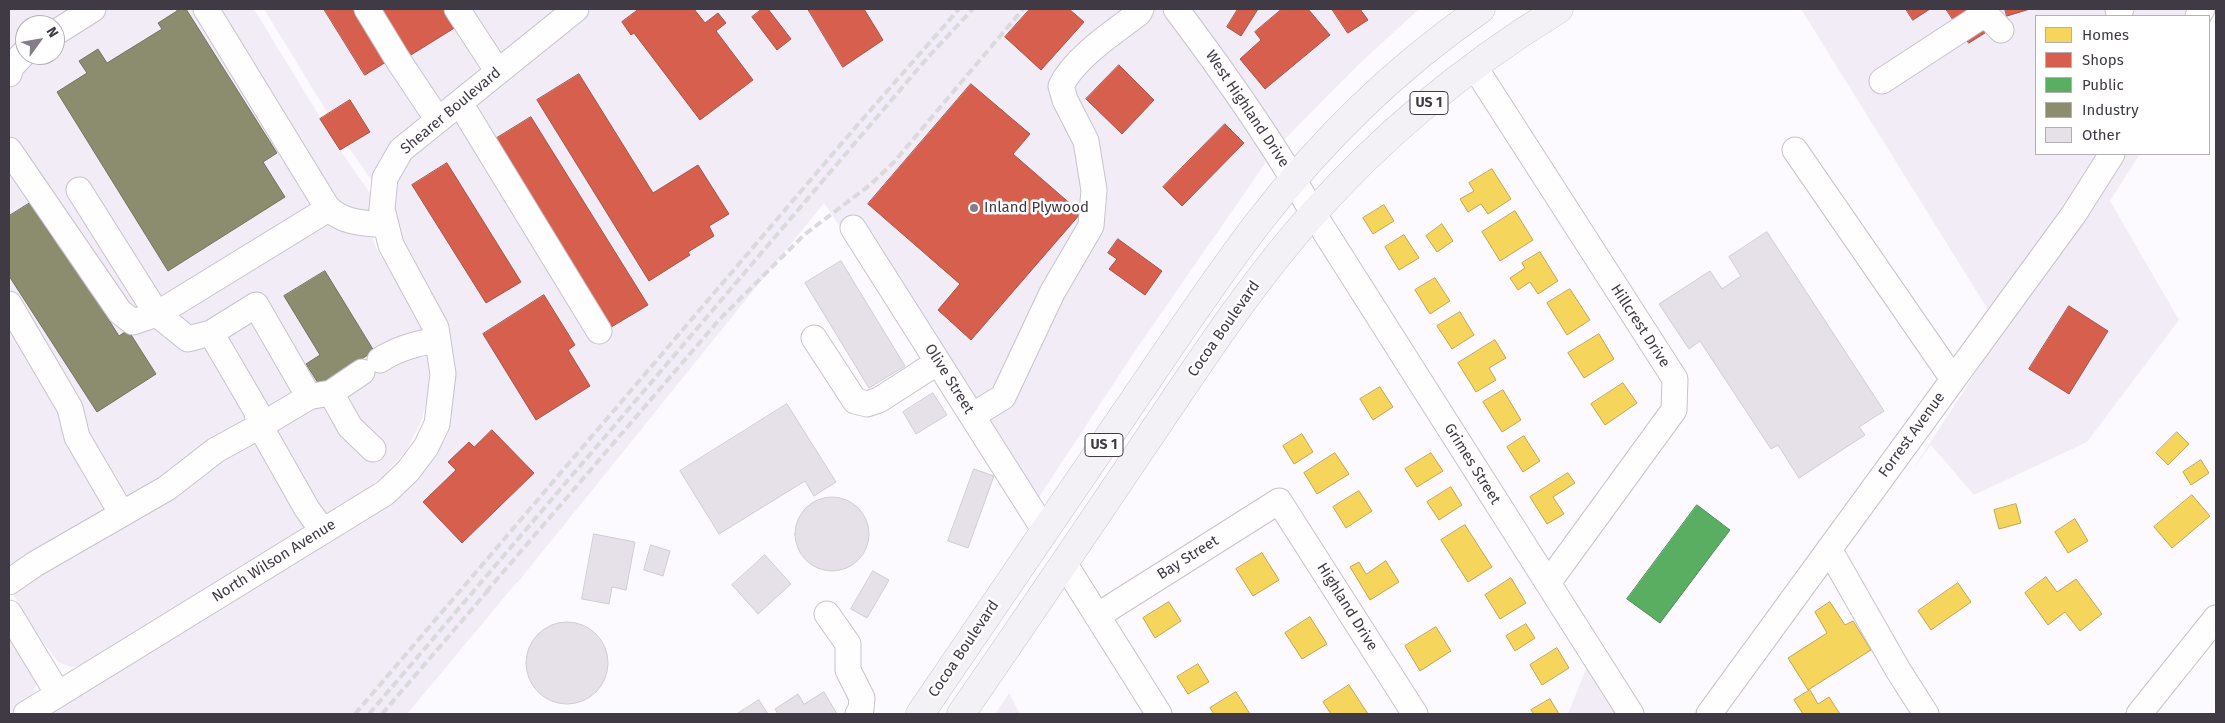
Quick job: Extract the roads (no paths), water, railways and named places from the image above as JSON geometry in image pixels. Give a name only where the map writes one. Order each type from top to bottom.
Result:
[{"type":"main road","name":"Cocoa Boulevard","points":[[920,714],[1230,261],[1260,221],[1332,138],[1402,70],[1481,9]]},
{"type":"main road","name":"Cocoa Boulevard","points":[[961,714],[1230,319],[1278,254],[1313,213],[1392,136],[1474,66],[1519,34],[1559,9]]},
{"type":"main road","points":[[1064,563],[1062,548],[1069,525],[1146,410],[1157,367]]},
{"type":"main road","points":[[949,714],[1045,568],[1049,549],[1045,531]]},
{"type":"street","points":[[65,27],[93,9]]},
{"type":"street","points":[[206,9],[328,209],[335,216],[360,224],[386,225]]},
{"type":"street","points":[[367,9],[438,120]]},
{"type":"street","points":[[457,9],[498,72]]},
{"type":"street","name":"Shearer Boulevard","points":[[440,345],[436,328],[391,245],[382,209],[385,178],[401,150],[576,9]]},
{"type":"street","points":[[972,416],[1003,397],[1052,292],[1091,226],[1094,190],[1086,141],[1065,100],[1061,86],[1067,74],[1111,34],[1139,13],[1141,9]]},
{"type":"street","name":"West Highland Drive","points":[[1176,9],[1224,72],[1294,180],[1313,213]]},
{"type":"street","points":[[1882,81],[1980,17],[1985,16],[2001,30]]},
{"type":"street","points":[[9,74],[11,67],[15,63]]},
{"type":"street","name":"Hillcrest Drive","points":[[1474,66],[1675,379],[1674,410],[1548,583]]},
{"type":"street","points":[[460,103],[599,331]]},
{"type":"street","points":[[9,150],[120,312],[133,322],[157,314],[328,209]]},
{"type":"street","points":[[1795,150],[1953,379]]},
{"type":"street","name":"Forrest Avenue","points":[[1709,714],[2074,214],[2111,155]]},
{"type":"street","points":[[79,190],[157,314],[188,339],[211,333],[256,306],[320,395],[373,449]]},
{"type":"street","name":"Grimes Street","points":[[1313,213],[1631,714]]},
{"type":"street","name":"Olive Street","points":[[853,228],[1045,531]]},
{"type":"street","points":[[9,304],[70,408],[77,437],[122,514]]},
{"type":"street","points":[[211,333],[256,410],[260,426],[307,509],[323,531]]},
{"type":"street","points":[[814,338],[855,401],[867,404],[879,400],[938,362]]},
{"type":"street","points":[[9,582],[35,564],[179,480],[216,450],[320,395],[394,351],[417,343],[440,345]]},
{"type":"street","name":"North Wilson Avenue","points":[[26,714],[385,493],[408,471],[426,447],[437,424],[443,374],[440,345]]},
{"type":"street","name":"Bay Street","points":[[1097,616],[1279,501]]},
{"type":"street","name":"Highland Drive","points":[[1279,501],[1415,714]]},
{"type":"street","points":[[1829,549],[1898,670],[1926,714]]},
{"type":"street","points":[[1064,563],[1159,714]]},
{"type":"street","points":[[9,613],[58,694]]},
{"type":"street","points":[[827,614],[848,644],[848,670],[862,698],[862,709],[858,714]]},
{"type":"street","points":[[2138,714],[2216,618]]},
{"type":"railway","points":[[355,714],[854,129],[959,9]]},
{"type":"railway","points":[[369,714],[929,56],[973,9]]},
{"type":"railway","points":[[486,592],[719,320],[804,235],[870,185],[894,162],[1023,9]]},
{"type":"railway","points":[[382,714],[491,587]]},
{"type":"place","name":"Inland Plywood","points":[[974,208]]}]
